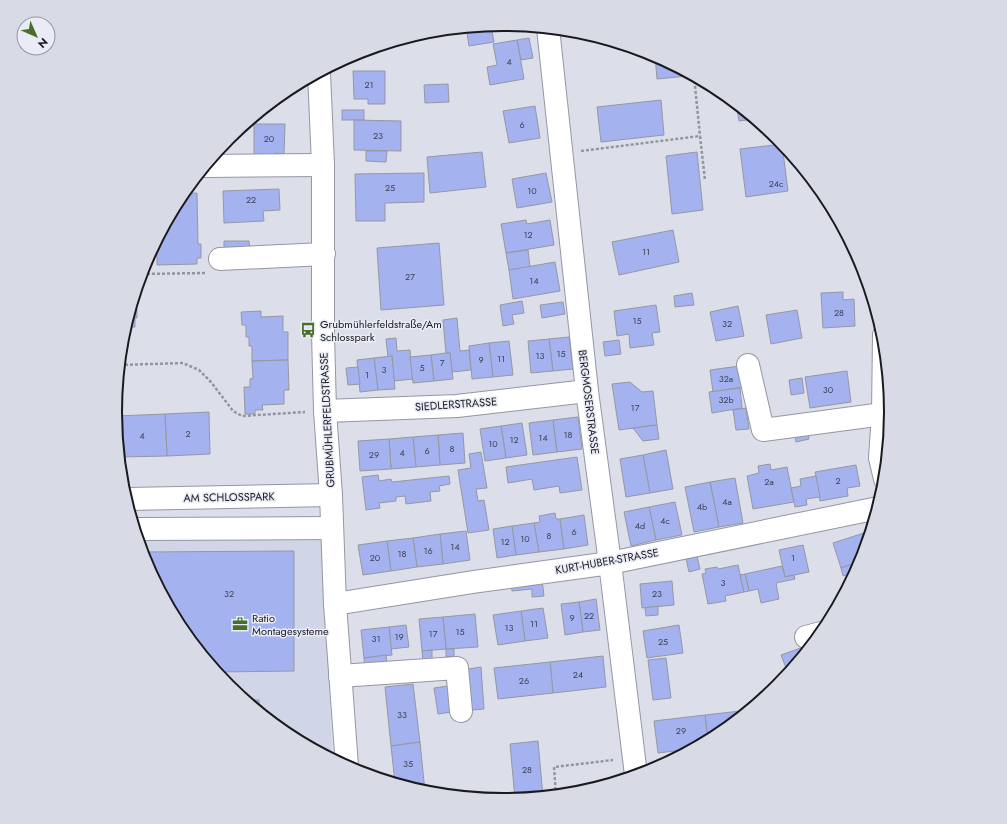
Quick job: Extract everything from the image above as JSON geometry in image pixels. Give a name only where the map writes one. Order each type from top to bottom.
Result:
[{"type":"street","name":"BERGMOSERSTRASSE","points":[[549,34],[587,391],[635,766]]},
{"type":"street","name":"GRUBMÜHLERFELDSTRASSE","points":[[319,79],[323,165],[323,333],[326,411],[335,604],[346,759]]},
{"type":"street","points":[[213,166],[323,165]]},
{"type":"street","points":[[220,259],[324,254]]},
{"type":"street","points":[[748,364],[763,430],[883,414]]},
{"type":"street","points":[[881,462],[883,382]]},
{"type":"street","name":"SIEDLERSTRASSE","points":[[326,411],[458,406],[587,391]]},
{"type":"street","name":"AM SCHLOSSPARK","points":[[133,499],[331,495]]},
{"type":"street","name":"KURT-HUBER-STRASSE","points":[[335,604],[473,582],[610,563],[872,509]]},
{"type":"street","points":[[141,529],[332,528]]},
{"type":"street","points":[[340,676],[457,668],[461,711]]},
{"type":"path","points":[[695,82],[705,180]]},
{"type":"path","points":[[577,151],[700,136]]},
{"type":"path","points":[[149,274],[210,273],[220,259]]},
{"type":"path","points":[[126,365],[183,363],[194,367],[211,382],[233,411],[242,416],[326,411]]},
{"type":"path","points":[[556,790],[554,767],[635,766]]},
{"type":"shaded area","points":[[140,525],[324,527],[332,752],[292,729],[272,714],[252,698],[217,663],[187,624],[162,581]]},
{"type":"building","points":[[492,31],[494,42],[469,46],[467,33]]},
{"type":"building","points":[[529,38],[533,58],[521,60],[517,40]]},
{"type":"building","points":[[517,40],[524,79],[490,85],[487,67],[497,65],[493,44]]},
{"type":"building","points":[[656,63],[684,76],[657,79]]},
{"type":"building","points":[[353,71],[385,71],[385,104],[368,104],[368,99],[354,99]]},
{"type":"building","points":[[448,84],[449,102],[425,103],[424,85]]},
{"type":"building","points":[[661,100],[664,135],[601,142],[597,107]]},
{"type":"building","points":[[535,106],[540,138],[509,143],[503,111]]},
{"type":"building","points":[[342,110],[364,110],[364,120],[342,120]]},
{"type":"building","points":[[737,112],[747,120],[739,121]]},
{"type":"building","points":[[354,120],[401,121],[401,151],[354,150]]},
{"type":"building","points":[[254,124],[285,124],[284,154],[275,153],[275,157],[254,157]]},
{"type":"building","points":[[775,145],[783,154],[788,191],[746,197],[740,149]]},
{"type":"building","points":[[366,151],[387,151],[386,162],[366,161]]},
{"type":"building","points":[[482,152],[486,187],[430,193],[427,157]]},
{"type":"building","points":[[697,152],[703,210],[672,214],[666,156]]},
{"type":"building","points":[[424,173],[424,202],[385,203],[385,221],[356,221],[355,174]]},
{"type":"building","points":[[546,173],[552,202],[517,208],[512,179]]},
{"type":"building","points":[[279,189],[280,210],[263,211],[264,221],[224,223],[223,191]]},
{"type":"building","points":[[192,193],[197,193],[198,244],[201,244],[201,258],[197,258],[197,264],[157,265],[157,254],[162,243]]},
{"type":"building","points":[[526,220],[527,224],[550,220],[554,245],[506,253],[501,224]]},
{"type":"building","points":[[673,230],[679,262],[619,275],[612,242]]},
{"type":"building","points":[[224,241],[249,241],[250,251],[224,251]]},
{"type":"building","points":[[439,243],[444,305],[381,310],[377,248]]},
{"type":"building","points":[[528,250],[530,267],[509,270],[506,253]]},
{"type":"building","points":[[555,262],[560,291],[513,299],[509,270]]},
{"type":"building","points":[[843,292],[843,300],[854,299],[855,326],[823,328],[821,293]]},
{"type":"building","points":[[692,293],[694,305],[675,307],[674,296]]},
{"type":"building","points":[[522,301],[524,313],[512,315],[514,324],[503,326],[500,305]]},
{"type":"building","points":[[563,302],[565,314],[542,318],[540,305]]},
{"type":"building","points":[[656,305],[660,332],[652,333],[654,345],[630,348],[629,334],[617,336],[614,311]]},
{"type":"building","points":[[738,306],[744,336],[716,341],[710,312]]},
{"type":"building","points":[[137,309],[137,318],[135,317],[135,327],[132,327]]},
{"type":"building","points":[[797,310],[802,338],[771,344],[766,315]]},
{"type":"building","points":[[261,311],[261,317],[283,316],[283,332],[288,332],[288,360],[252,361],[252,346],[249,346],[249,337],[246,337],[246,325],[242,325],[241,312]]},
{"type":"building","points":[[457,318],[460,351],[469,350],[471,370],[452,372],[450,353],[446,353],[443,320]]},
{"type":"building","points":[[569,337],[573,369],[553,371],[549,339]]},
{"type":"building","points":[[396,338],[397,351],[410,350],[413,379],[394,381],[392,356],[388,357],[386,339]]},
{"type":"building","points":[[549,339],[553,371],[531,373],[528,341]]},
{"type":"building","points":[[619,340],[621,354],[605,356],[603,342]]},
{"type":"building","points":[[509,341],[513,375],[493,377],[489,343]]},
{"type":"building","points":[[489,343],[493,377],[472,379],[469,346]]},
{"type":"building","points":[[450,353],[453,379],[434,381],[431,355]]},
{"type":"building","points":[[431,355],[434,381],[413,383],[410,357]]},
{"type":"building","points":[[392,356],[395,389],[378,390],[374,358]]},
{"type":"building","points":[[374,358],[378,390],[360,392],[357,360]]},
{"type":"building","points":[[288,360],[289,390],[284,390],[284,404],[262,405],[263,410],[255,410],[255,414],[245,414],[244,387],[250,387],[250,379],[253,378],[252,361]]},
{"type":"building","points":[[740,366],[743,387],[713,392],[710,370]]},
{"type":"building","points":[[358,367],[360,384],[348,385],[346,368]]},
{"type":"building","points":[[847,371],[851,402],[810,408],[805,377]]},
{"type":"building","points":[[802,378],[804,393],[791,395],[789,380]]},
{"type":"building","points":[[630,382],[642,392],[653,391],[657,425],[619,430],[612,384]]},
{"type":"building","points":[[740,388],[742,408],[712,413],[709,392]]},
{"type":"building","points":[[746,408],[749,429],[736,430],[733,410]]},
{"type":"building","points":[[209,412],[210,454],[167,456],[165,414]]},
{"type":"building","points":[[165,414],[167,456],[125,457],[122,416]]},
{"type":"building","points":[[578,417],[582,449],[557,452],[553,420]]},
{"type":"building","points":[[553,420],[557,452],[533,455],[529,423]]},
{"type":"building","points":[[522,423],[527,455],[506,458],[501,426]]},
{"type":"building","points":[[657,425],[659,439],[643,441],[633,428]]},
{"type":"building","points":[[501,426],[506,458],[485,461],[480,429]]},
{"type":"building","points":[[807,428],[809,439],[796,442],[794,430]]},
{"type":"building","points":[[463,433],[465,463],[440,465],[438,435]]},
{"type":"building","points":[[438,435],[440,465],[416,467],[413,437]]},
{"type":"building","points":[[413,437],[416,467],[391,469],[389,439]]},
{"type":"building","points":[[389,439],[391,469],[360,471],[358,441]]},
{"type":"building","points":[[666,450],[673,489],[650,493],[643,455]]},
{"type":"building","points":[[481,452],[487,488],[476,489],[478,501],[484,500],[489,530],[468,533],[458,470],[471,468],[469,454]]},
{"type":"building","points":[[643,455],[650,493],[626,497],[620,459]]},
{"type":"building","points":[[577,457],[582,490],[560,493],[559,486],[534,490],[532,479],[508,483],[506,467]]},
{"type":"building","points":[[770,464],[771,470],[787,467],[794,502],[753,509],[747,476],[759,473],[758,466]]},
{"type":"building","points":[[856,465],[860,486],[847,488],[848,496],[820,501],[815,472]]},
{"type":"building","points":[[378,475],[379,481],[391,479],[392,482],[449,476],[450,484],[439,486],[440,491],[430,492],[431,501],[406,504],[405,496],[396,497],[396,501],[379,503],[380,508],[366,510],[362,477]]},
{"type":"building","points":[[816,476],[820,497],[806,499],[807,505],[795,507],[791,488],[801,486],[800,479]]},
{"type":"building","points":[[735,478],[743,523],[719,527],[710,482]]},
{"type":"building","points":[[710,482],[719,527],[694,532],[685,487]]},
{"type":"building","points":[[675,502],[682,535],[656,540],[649,507]]},
{"type":"building","points":[[649,507],[656,540],[631,546],[624,512]]},
{"type":"building","points":[[555,513],[556,519],[560,519],[564,549],[539,552],[534,523],[540,522],[539,516]]},
{"type":"building","points":[[584,515],[588,545],[564,549],[560,519]]},
{"type":"building","points":[[534,523],[539,552],[516,555],[512,526]]},
{"type":"building","points":[[512,526],[516,555],[497,558],[493,529]]},
{"type":"building","points":[[466,531],[470,560],[443,564],[440,534]]},
{"type":"building","points":[[864,533],[852,564],[841,568],[833,543]]},
{"type":"building","points":[[440,534],[443,564],[417,567],[413,538]]},
{"type":"building","points":[[413,538],[417,567],[391,571],[387,541]]},
{"type":"building","points":[[387,541],[391,571],[363,575],[358,545]]},
{"type":"building","points":[[803,545],[809,572],[785,577],[779,550]]},
{"type":"building","points":[[294,551],[294,671],[225,672],[201,644],[187,624],[162,581],[150,552]]},
{"type":"building","points":[[697,556],[700,569],[689,572],[686,559]]},
{"type":"building","points":[[852,564],[848,575],[843,576],[841,568]]},
{"type":"building","points":[[738,565],[744,592],[725,596],[726,601],[708,604],[702,574],[706,573],[705,569],[717,567],[718,569]]},
{"type":"building","points":[[782,566],[785,577],[794,575],[795,579],[776,583],[779,599],[761,603],[758,589],[749,591],[745,574]]},
{"type":"building","points":[[745,574],[749,591],[744,592],[740,575]]},
{"type":"building","points":[[542,579],[544,596],[532,597],[532,589],[512,591],[511,583]]},
{"type":"building","points":[[672,581],[674,605],[642,608],[640,584]]},
{"type":"building","points":[[596,599],[600,630],[583,632],[579,602]]},
{"type":"building","points":[[579,602],[583,632],[565,635],[561,604]]},
{"type":"building","points":[[658,606],[658,615],[646,616],[645,608]]},
{"type":"building","points":[[543,608],[548,638],[525,641],[521,611]]},
{"type":"building","points":[[521,611],[525,641],[498,645],[493,615]]},
{"type":"building","points":[[475,614],[478,647],[446,649],[443,617]]},
{"type":"building","points":[[443,617],[446,649],[422,651],[419,619]]},
{"type":"building","points":[[406,625],[409,647],[391,649],[389,627]]},
{"type":"building","points":[[679,625],[683,653],[647,658],[643,631]]},
{"type":"building","points":[[389,627],[392,655],[364,658],[361,630]]},
{"type":"building","points":[[804,647],[786,667],[781,655]]},
{"type":"building","points":[[446,649],[454,649],[454,656],[446,657]]},
{"type":"building","points":[[432,650],[432,660],[423,661],[422,651]]},
{"type":"building","points":[[386,655],[387,665],[365,668],[364,658]]},
{"type":"building","points":[[603,656],[606,687],[553,693],[550,662]]},
{"type":"building","points":[[666,658],[671,698],[653,700],[648,660]]},
{"type":"building","points":[[550,662],[553,693],[498,699],[494,668]]},
{"type":"building","points":[[481,667],[484,709],[472,710],[468,669]]},
{"type":"building","points":[[413,684],[420,742],[391,746],[385,687]]},
{"type":"building","points":[[448,686],[452,712],[438,714],[434,688]]},
{"type":"building","points":[[739,711],[707,734],[705,715]]},
{"type":"building","points":[[705,715],[707,734],[678,751],[658,753],[654,721]]},
{"type":"building","points":[[538,741],[543,791],[514,793],[510,744]]},
{"type":"building","points":[[420,742],[424,785],[394,777],[391,746]]},
{"type":"place","name":"Grubmühlerfeldstraße/Am Schlosspark","points":[[308,330]]},
{"type":"place","name":"Ratio Montagesysteme","points":[[240,624]]}]
